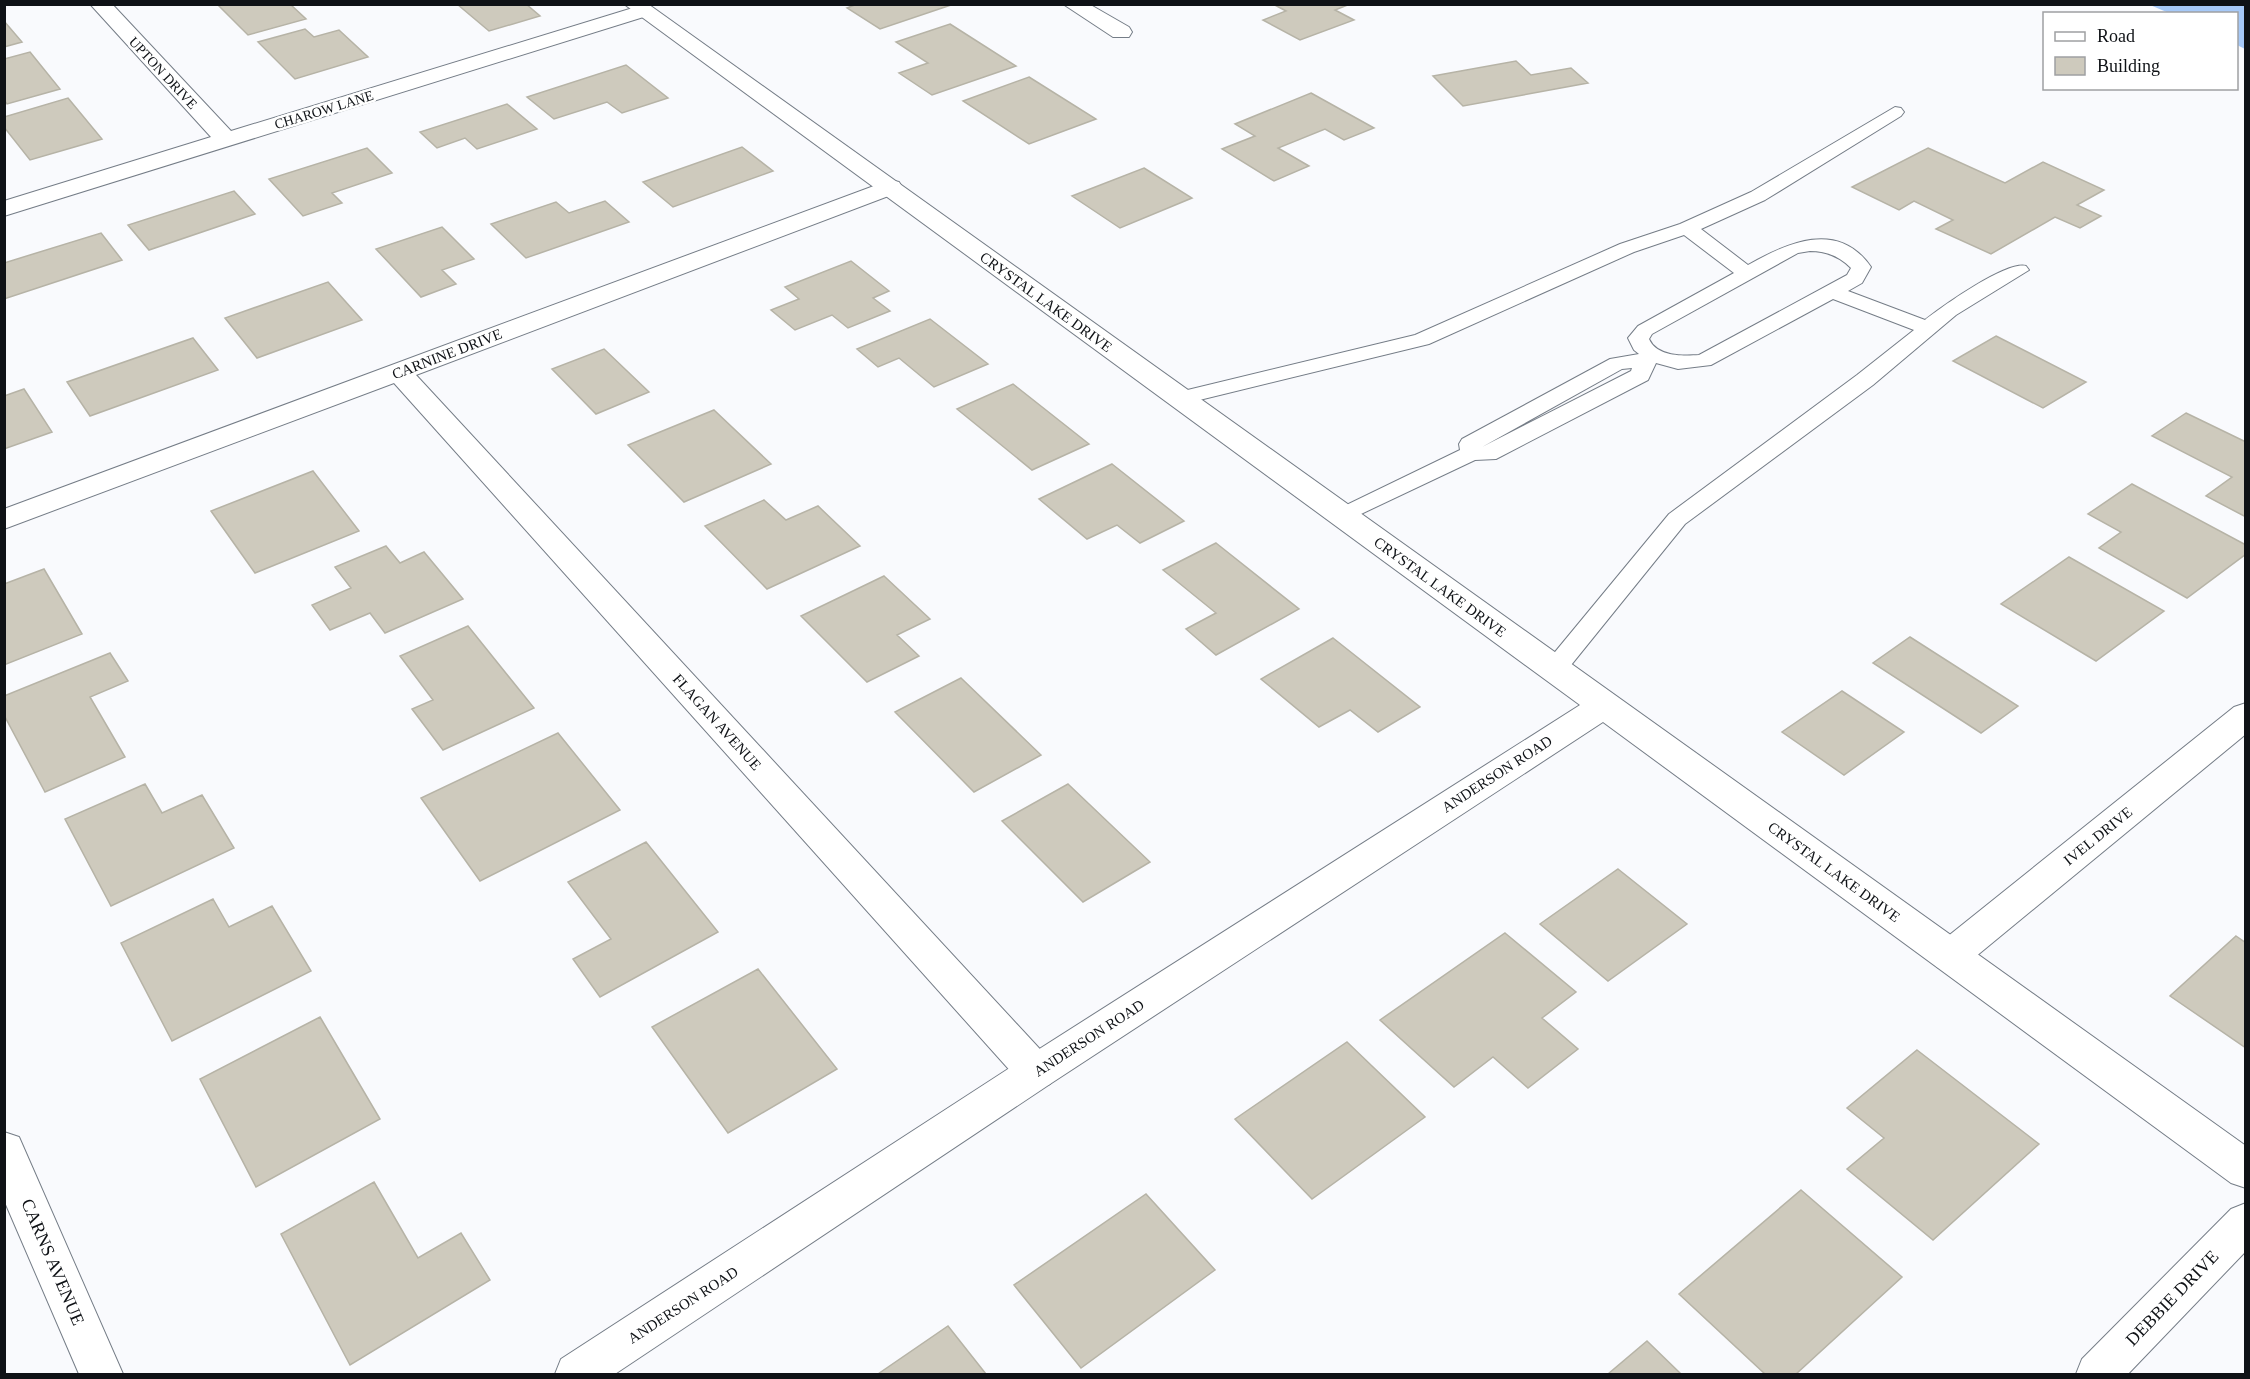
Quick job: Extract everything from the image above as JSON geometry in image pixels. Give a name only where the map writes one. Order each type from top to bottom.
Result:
[{"type":"street","name":"UPTON DRIVE","points":[[100,4],[226,141]]},
{"type":"street","points":[[1073,4],[1121,32]]},
{"type":"street","name":"CHAROW LANE","points":[[4,209],[226,141],[639,8]]},
{"type":"street","name":"CRYSTAL LAKE DRIVE","points":[[639,8],[890,187],[1179,399],[2246,1170]]},
{"type":"street","name":"CARNINE DRIVE","points":[[4,520],[890,187]]},
{"type":"street","name":"FLAGAN AVENUE","points":[[399,372],[1036,1072]]},
{"type":"street","name":"ANDERSON ROAD","points":[[577,1374],[1036,1072],[1604,705]]},
{"type":"street","name":"IVEL DRIVE","points":[[1950,956],[2246,715]]},
{"type":"street","name":"CARNS AVENUE","points":[[4,1150],[100,1374]]},
{"type":"street","name":"DEBBIE DRIVE","points":[[2098,1374],[2246,1222]]},
{"type":"lane","points":[[1179,399],[1422,340],[1627,248],[1687,228],[1758,196],[1895,112]]},
{"type":"lane","points":[[1687,228],[1747,273]]},
{"type":"lane","points":[[1804,244],[1837,249],[1852,256],[1861,267],[1855,279],[1832,292],[1704,361],[1678,363],[1650,357],[1638,338],[1645,330],[1804,244]]},
{"type":"lane","points":[[1554,669],[1677,519],[1735,473],[1865,380],[1976,292],[2019,270]]},
{"type":"lane","points":[[1832,292],[1928,328]]},
{"type":"lane","points":[[1342,516],[1472,453],[1488,454],[1640,375],[1650,357]]},
{"type":"water","points":[[2150,5],[2245,5],[2245,49],[2238,46],[2238,12],[2167,12]]},
{"type":"building","points":[[217,4],[290,4],[306,19],[248,35]]},
{"type":"building","points":[[457,4],[526,4],[540,16],[489,31]]},
{"type":"building","points":[[857,4],[954,4],[880,29],[847,8]]},
{"type":"building","points":[[1273,4],[1350,4],[1335,10],[1354,20],[1300,40],[1263,20],[1286,11]]},
{"type":"building","points":[[4,21],[22,42],[4,47]]},
{"type":"building","points":[[950,24],[1016,66],[932,95],[899,73],[928,63],[896,42]]},
{"type":"building","points":[[305,29],[314,37],[339,30],[368,57],[295,79],[258,42]]},
{"type":"building","points":[[30,52],[60,89],[7,104],[4,100],[4,59]]},
{"type":"building","points":[[1516,61],[1531,75],[1571,68],[1588,83],[1463,106],[1433,76]]},
{"type":"building","points":[[626,65],[668,98],[622,113],[607,102],[554,119],[527,97]]},
{"type":"building","points":[[1029,77],[1096,119],[1029,144],[963,101]]},
{"type":"building","points":[[1311,93],[1374,128],[1344,140],[1325,129],[1278,148],[1309,166],[1274,181],[1222,149],[1255,136],[1235,124]]},
{"type":"building","points":[[68,98],[102,139],[30,160],[4,127],[4,117]]},
{"type":"building","points":[[507,104],[537,129],[477,149],[465,138],[437,148],[420,132]]},
{"type":"building","points":[[742,147],[773,171],[673,207],[643,182]]},
{"type":"building","points":[[367,148],[392,173],[332,193],[342,203],[303,216],[269,179]]},
{"type":"building","points":[[1928,148],[2005,183],[2043,162],[2104,190],[2077,205],[2101,216],[2080,228],[2055,217],[1991,254],[1936,229],[1953,220],[1914,201],[1899,210],[1852,187]]},
{"type":"building","points":[[1144,168],[1192,198],[1120,228],[1072,196]]},
{"type":"building","points":[[234,191],[255,214],[149,250],[128,225]]},
{"type":"building","points":[[605,201],[629,222],[526,258],[491,224],[556,202],[569,213]]},
{"type":"building","points":[[442,227],[474,259],[442,270],[456,284],[421,297],[376,249]]},
{"type":"building","points":[[101,233],[122,260],[4,299],[4,263]]},
{"type":"building","points":[[851,261],[889,291],[873,298],[890,311],[848,328],[832,315],[795,330],[771,310],[799,299],[785,287]]},
{"type":"building","points":[[328,282],[362,320],[257,358],[225,318]]},
{"type":"building","points":[[930,319],[988,364],[934,387],[899,358],[878,367],[857,349]]},
{"type":"building","points":[[1996,336],[2086,382],[2043,408],[1953,361]]},
{"type":"building","points":[[193,338],[218,370],[90,416],[67,382]]},
{"type":"building","points":[[604,349],[649,392],[596,414],[552,369]]},
{"type":"building","points":[[1013,384],[1089,444],[1032,470],[957,409]]},
{"type":"building","points":[[24,389],[52,432],[4,449],[4,396]]},
{"type":"building","points":[[714,410],[771,464],[684,502],[628,445]]},
{"type":"building","points":[[2186,413],[2246,442],[2246,517],[2206,496],[2232,477],[2152,436]]},
{"type":"building","points":[[1112,464],[1184,521],[1140,543],[1117,525],[1087,539],[1039,499]]},
{"type":"building","points":[[313,471],[359,531],[255,573],[211,511]]},
{"type":"building","points":[[2132,484],[2246,545],[2246,554],[2187,598],[2099,548],[2121,532],[2088,514]]},
{"type":"building","points":[[764,500],[786,520],[818,506],[860,546],[767,589],[705,526]]},
{"type":"building","points":[[1216,543],[1299,609],[1216,655],[1186,629],[1216,613],[1163,570]]},
{"type":"building","points":[[386,546],[400,563],[424,552],[463,599],[385,633],[370,613],[330,630],[312,605],[351,588],[335,567]]},
{"type":"building","points":[[2069,557],[2164,611],[2096,661],[2001,604]]},
{"type":"building","points":[[44,569],[82,634],[4,665],[4,584]]},
{"type":"building","points":[[884,576],[930,619],[897,635],[919,656],[867,682],[801,616]]},
{"type":"building","points":[[468,626],[534,708],[443,750],[412,709],[433,700],[400,656]]},
{"type":"building","points":[[1910,637],[2018,706],[1981,733],[1873,663]]},
{"type":"building","points":[[1333,638],[1420,707],[1378,732],[1350,710],[1319,727],[1261,679]]},
{"type":"building","points":[[110,653],[128,681],[90,697],[125,757],[45,792],[4,715],[4,696]]},
{"type":"building","points":[[961,678],[1041,755],[974,792],[895,712]]},
{"type":"building","points":[[1842,691],[1904,732],[1844,775],[1782,732]]},
{"type":"building","points":[[558,733],[620,810],[480,881],[421,798]]},
{"type":"building","points":[[145,784],[162,813],[202,795],[234,848],[111,906],[65,819]]},
{"type":"building","points":[[1068,784],[1150,862],[1083,902],[1002,821]]},
{"type":"building","points":[[646,842],[718,932],[600,997],[573,959],[611,939],[568,882]]},
{"type":"building","points":[[1618,869],[1687,924],[1608,981],[1540,924]]},
{"type":"building","points":[[213,899],[229,927],[272,906],[311,971],[172,1041],[121,943]]},
{"type":"building","points":[[1505,933],[1576,992],[1542,1018],[1578,1049],[1528,1088],[1493,1057],[1454,1087],[1380,1020]]},
{"type":"building","points":[[2236,936],[2246,943],[2246,1048],[2170,996]]},
{"type":"building","points":[[758,969],[837,1069],[728,1133],[652,1027]]},
{"type":"building","points":[[320,1017],[380,1119],[256,1187],[200,1079]]},
{"type":"building","points":[[1347,1042],[1425,1117],[1312,1199],[1235,1119]]},
{"type":"building","points":[[1917,1050],[2039,1144],[1933,1240],[1847,1169],[1884,1138],[1847,1108]]},
{"type":"building","points":[[374,1182],[418,1258],[461,1233],[490,1280],[350,1365],[281,1234]]},
{"type":"building","points":[[1801,1190],[1902,1277],[1796,1374],[1765,1374],[1679,1294]]},
{"type":"building","points":[[1146,1194],[1215,1270],[1081,1368],[1014,1285]]},
{"type":"building","points":[[948,1326],[986,1374],[878,1374]]},
{"type":"building","points":[[1647,1341],[1681,1374],[1608,1374]]}]
